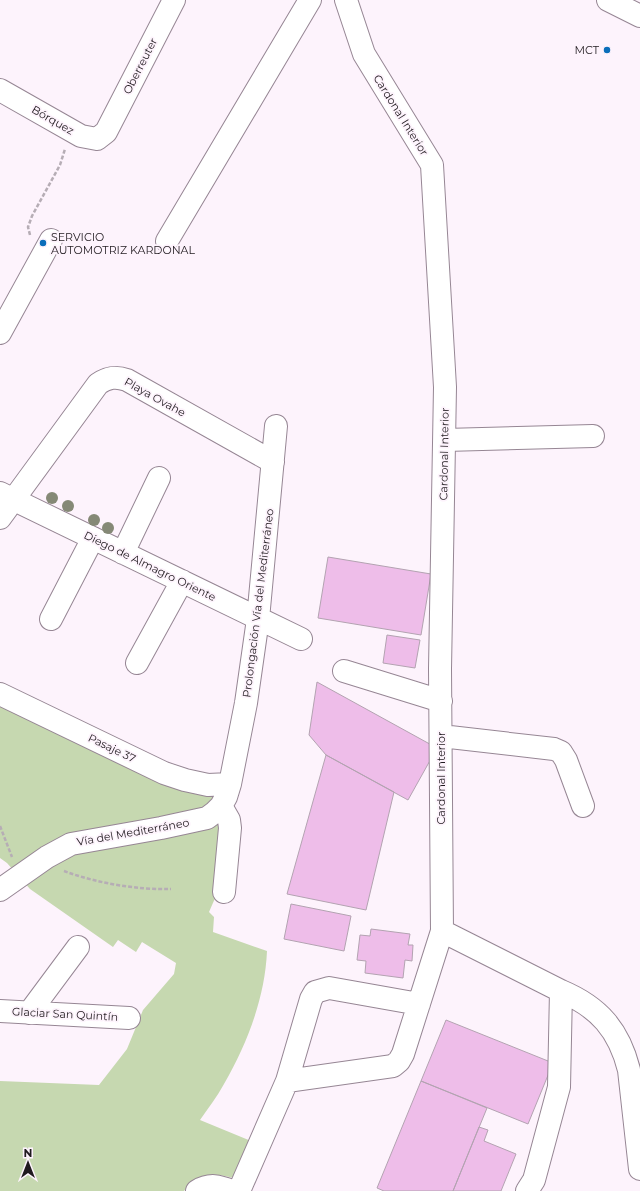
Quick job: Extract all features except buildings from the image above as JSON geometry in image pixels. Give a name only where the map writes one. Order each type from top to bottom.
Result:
[{"type":"street","name":"Oberreuter","points":[[106,132],[174,0]]},
{"type":"street","points":[[167,241],[310,0]]},
{"type":"street","name":"Cardonal Interior","points":[[287,1081],[393,1066],[399,1061],[403,1054],[442,932],[441,701],[445,387],[432,165],[364,54],[346,0]]},
{"type":"street","points":[[608,0],[640,16]]},
{"type":"street","name":"Bórquez","points":[[0,90],[82,136],[97,139],[106,132]]},
{"type":"street","points":[[0,333],[47,246]]},
{"type":"street","name":"Playa Ovahe","points":[[0,518],[7,496],[98,384],[110,377],[119,377],[127,380],[274,462]]},
{"type":"street","name":"Prolongación Vía del Mediterráneo","points":[[214,812],[226,797],[230,784],[246,704],[258,619],[274,462],[276,426]]},
{"type":"street","points":[[444,440],[593,436]]},
{"type":"street","points":[[123,553],[159,478]]},
{"type":"street","name":"Diego de Almagro Oriente","points":[[7,496],[301,639]]},
{"type":"street","points":[[51,619],[93,538]]},
{"type":"street","points":[[137,663],[182,581]]},
{"type":"street","points":[[344,671],[441,701]]},
{"type":"street","name":"Pasaje 37","points":[[0,694],[164,773],[185,780],[208,785],[230,784]]},
{"type":"street","points":[[441,736],[554,749],[561,752],[566,760],[583,806]]},
{"type":"street","points":[[214,812],[229,820],[230,828],[224,892]]},
{"type":"street","name":"Vía del Mediterráneo","points":[[0,890],[42,861],[71,844],[166,827],[214,812]]},
{"type":"street","points":[[442,932],[576,997],[594,1009],[612,1029],[626,1056],[629,1070],[640,1169]]},
{"type":"street","points":[[29,1013],[78,947]]},
{"type":"street","points":[[239,1191],[287,1081],[311,999],[315,992],[330,988],[419,1004]]},
{"type":"street","points":[[527,1191],[534,1180],[559,1087],[561,991]]},
{"type":"street","name":"Glaciar San Quintín","points":[[0,1011],[129,1018]]},
{"type":"street","points":[[197,1191],[209,1185],[217,1185],[232,1191]]},
{"type":"path","points":[[47,246],[30,239],[28,227],[32,216],[60,165],[65,149],[75,132]]},
{"type":"path","points":[[0,826],[11,856],[23,874]]},
{"type":"path","points":[[42,861],[66,871],[97,880],[135,888],[153,890],[171,889]]},
{"type":"green space","points":[[0,698],[224,789],[224,823],[216,896],[209,912],[214,917],[213,932],[267,951],[263,986],[259,1003],[247,1037],[224,1084],[200,1120],[251,1141],[237,1179],[208,1175],[190,1184],[184,1191],[0,1191],[0,1081],[99,1085],[127,1049],[143,1010],[174,974],[176,963],[142,942],[136,952],[118,940],[113,947],[30,889],[7,863],[0,858]]},
{"type":"place","name":"MCT","points":[[607,50]]},
{"type":"place","name":"SERVICIO AUTOMOTRIZ KARDONAL","points":[[43,243]]}]
